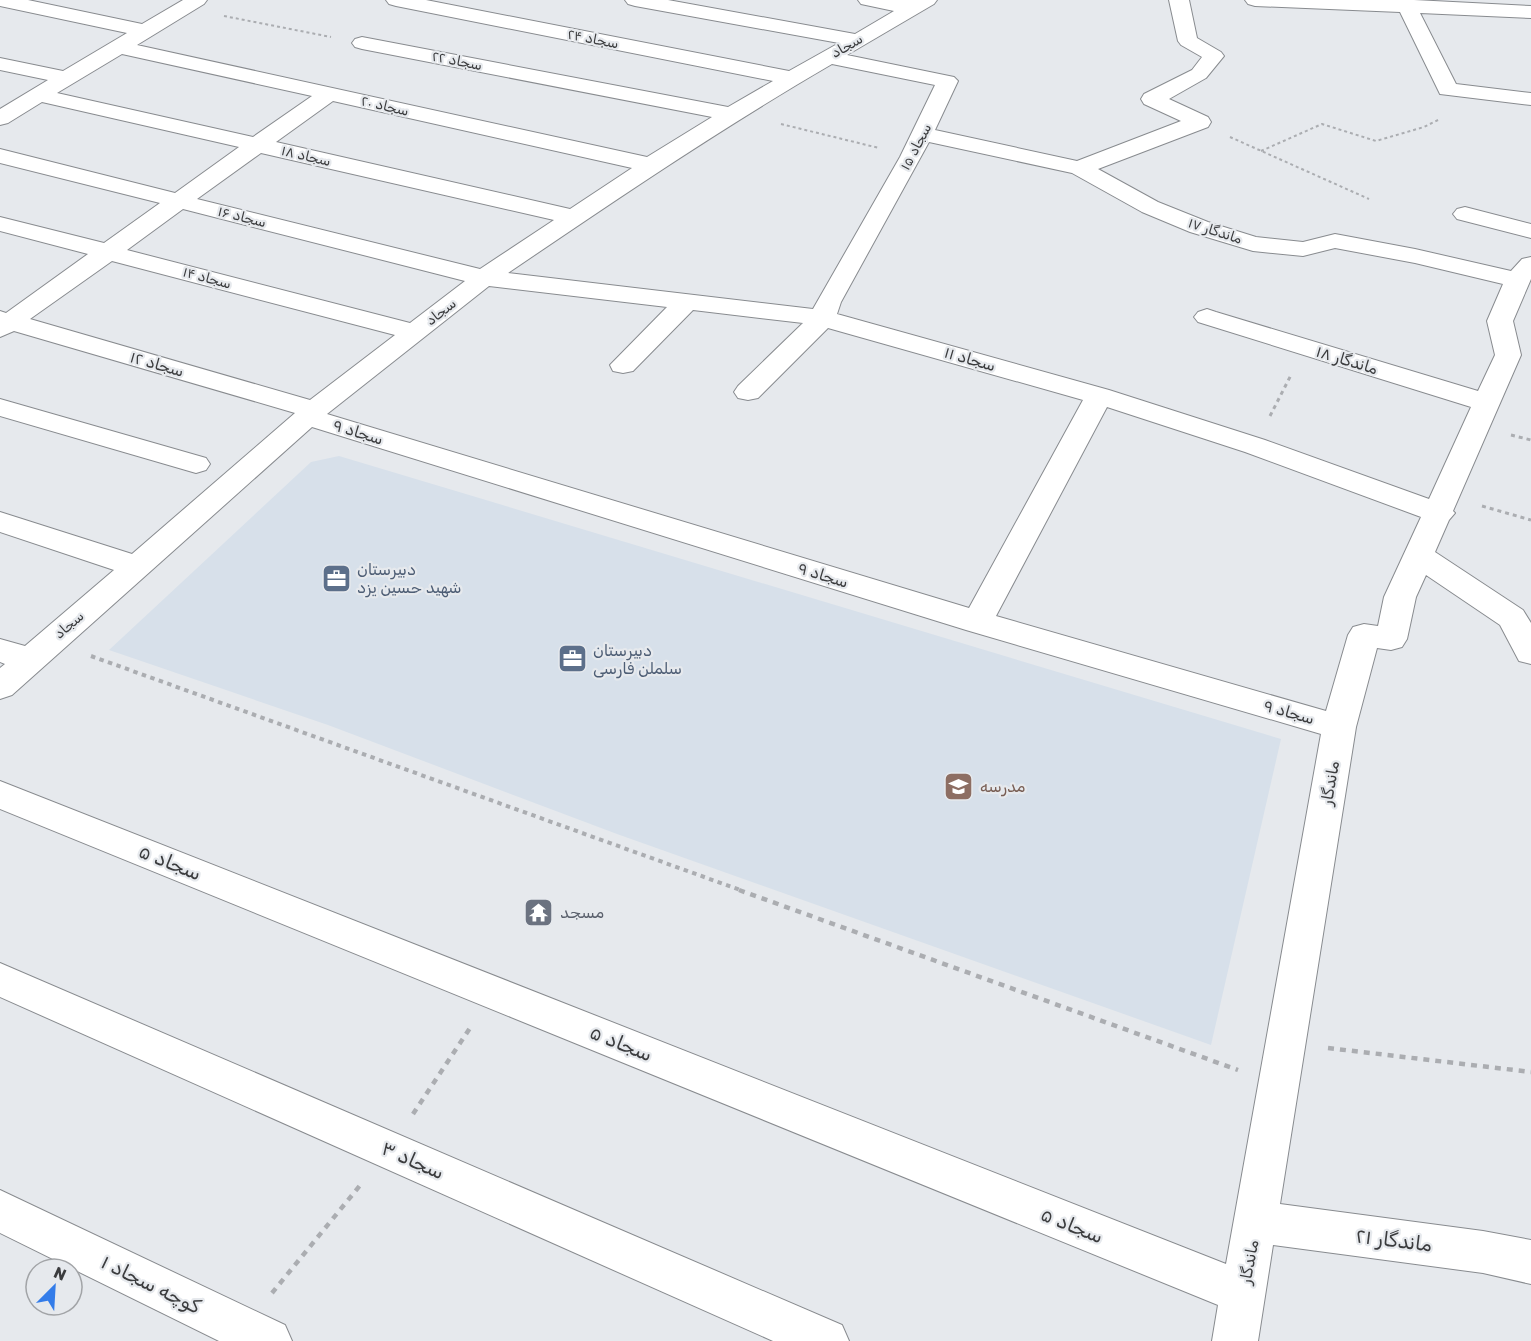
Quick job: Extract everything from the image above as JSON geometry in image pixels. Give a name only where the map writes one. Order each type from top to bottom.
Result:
[{"type":"street","points":[[0,0],[145,31]]},
{"type":"street","name":"سجاد ۲۴","points":[[396,0],[423,2],[592,39],[790,78]]},
{"type":"street","points":[[868,0],[919,4]]},
{"type":"street","points":[[1179,0],[1188,41],[1214,56],[1199,74],[1152,99],[1200,122]]},
{"type":"street","points":[[1255,0],[1405,3],[1531,12]]},
{"type":"street","points":[[1405,3],[1448,89],[1531,99]]},
{"type":"street","points":[[0,118],[190,4]]},
{"type":"street","name":"سجاد","points":[[0,687],[311,414],[484,278],[731,114],[919,4]]},
{"type":"street","points":[[592,39],[630,7],[856,40]]},
{"type":"street","name":"سجاد ۲۲","points":[[362,43],[731,114]]},
{"type":"street","name":"سجاد ۲۰","points":[[119,47],[651,165]]},
{"type":"street","name":"سجاد ۱۵","points":[[823,318],[828,302],[911,157],[947,81],[827,57]]},
{"type":"street","points":[[0,64],[66,78]]},
{"type":"street","points":[[3,323],[330,93]]},
{"type":"street","name":"سجاد ۱۸","points":[[38,95],[574,217]]},
{"type":"street","points":[[1079,168],[1200,122]]},
{"type":"street","name":"ماندگار ۱۷","points":[[923,134],[1079,168],[1150,207],[1199,227],[1253,244],[1303,249],[1335,241],[1415,256],[1524,272]]},
{"type":"street","name":"سجاد ۱۶","points":[[0,156],[484,278]]},
{"type":"street","points":[[1465,214],[1531,231]]},
{"type":"street","name":"سجاد ۱۴","points":[[0,224],[415,332]]},
{"type":"street","name":"ماندگار","points":[[1235,1341],[1339,727],[1364,635],[1392,639],[1400,597],[1508,356],[1500,321],[1524,272]]},
{"type":"street","name":"سجاد ۱۱","points":[[484,278],[823,318],[1099,396],[1443,505]]},
{"type":"street","points":[[623,365],[688,301]]},
{"type":"street","name":"ماندگار ۱۸","points":[[1207,317],[1487,403]]},
{"type":"street","points":[[748,392],[823,318]]},
{"type":"street","name":"سجاد ۱۲","points":[[3,323],[311,414]]},
{"type":"street","points":[[977,622],[1099,396]]},
{"type":"street","points":[[0,407],[196,464]]},
{"type":"street","name":"سجاد ۹","points":[[311,414],[977,622],[1339,727]]},
{"type":"street","points":[[0,522],[136,566]]},
{"type":"street","points":[[1418,555],[1512,618],[1531,653]]},
{"type":"street","points":[[0,650],[40,651]]},
{"type":"street","name":"سجاد ۵","points":[[0,794],[1243,1293]]},
{"type":"street","name":"سجاد ۳","points":[[0,979],[826,1341]]},
{"type":"street","name":"کوچه سجاد ۱","points":[[0,1211],[269,1341]]},
{"type":"street","name":"ماندگار ۲۱","points":[[1256,1222],[1483,1252],[1531,1262]]},
{"type":"path","points":[[190,4],[362,43]]},
{"type":"path","points":[[1261,151],[1322,124],[1376,141],[1424,128],[1489,94]]},
{"type":"path","points":[[731,114],[823,133],[911,157]]},
{"type":"path","points":[[1200,122],[1369,199]]},
{"type":"path","points":[[1255,446],[1305,347]]},
{"type":"path","points":[[1443,505],[1531,520]]},
{"type":"path","points":[[40,651],[1278,1084]]},
{"type":"path","points":[[1285,1043],[1531,1072]]},
{"type":"shaded area","points":[[339,456],[1281,739],[1211,1045],[617,834],[328,725],[109,650],[311,462]]},
{"type":"place","name":"دبیرستان شهید حسین یزد","points":[[336,578]]},
{"type":"place","name":"دبیرستان سلملن فارسی","points":[[572,659]]},
{"type":"place","name":"مدرسه","points":[[959,786]]},
{"type":"place","name":"مسجد","points":[[539,912]]}]
